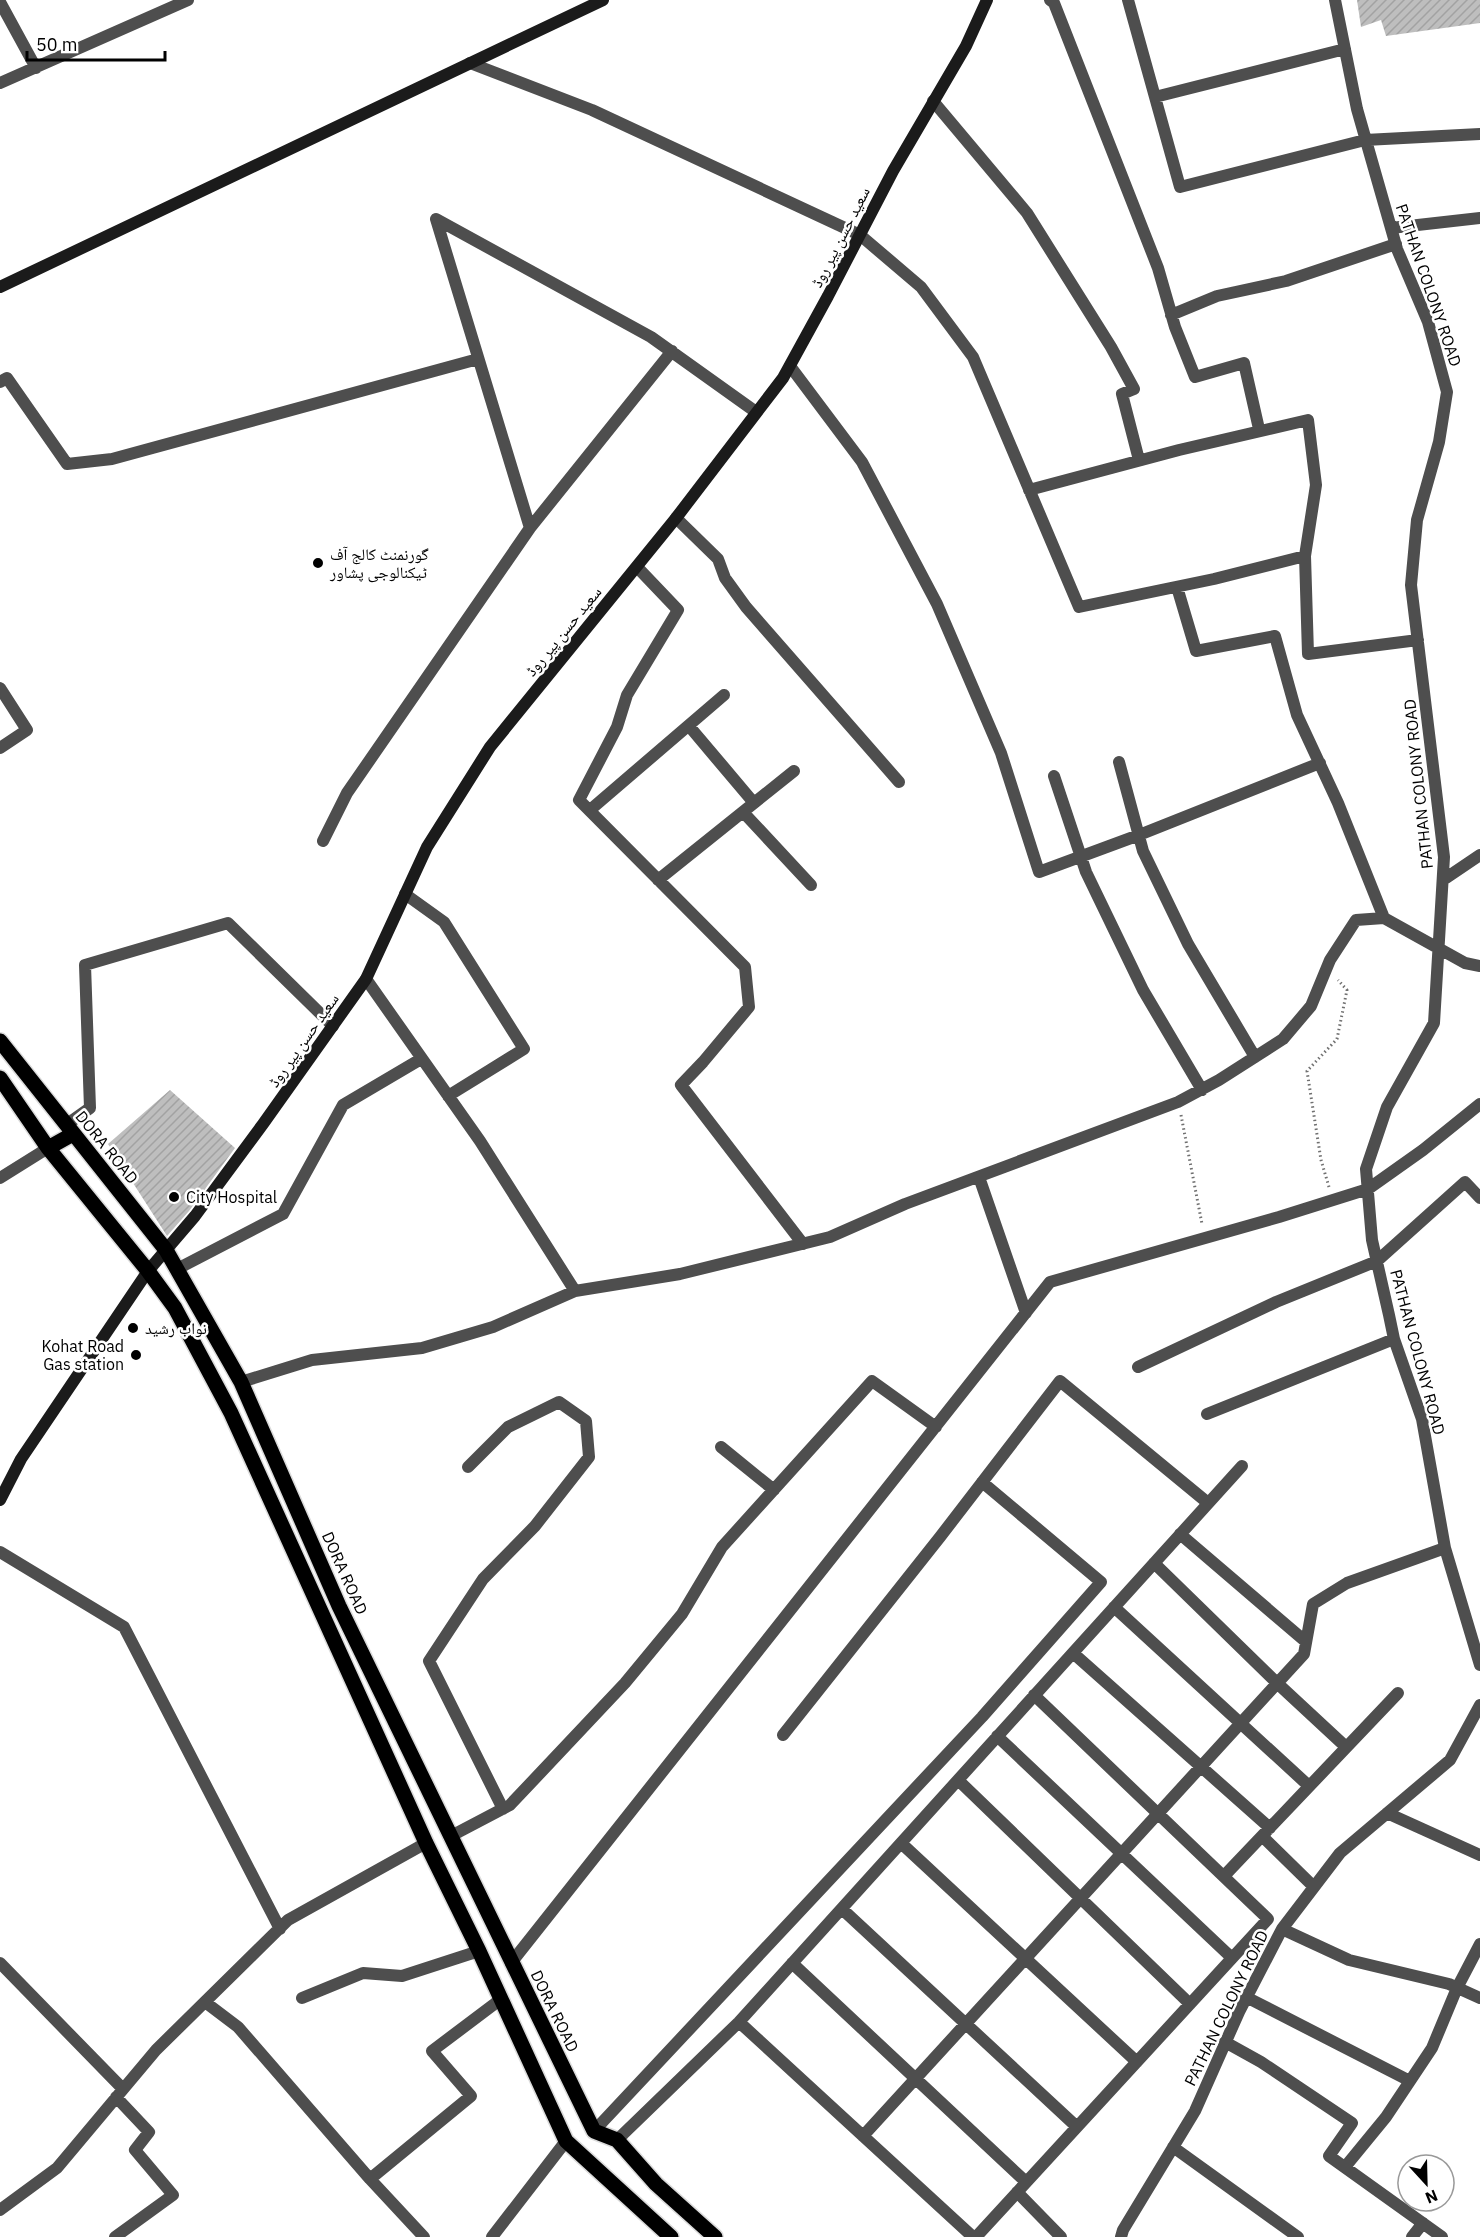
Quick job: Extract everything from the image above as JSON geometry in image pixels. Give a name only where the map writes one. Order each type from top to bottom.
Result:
[{"type":"main road","name":"DORA ROAD","points":[[0,1041],[166,1250],[241,1382],[339,1606],[594,2131]]},
{"type":"main road","points":[[0,1078],[48,1148],[148,1271],[175,1308],[231,1413],[426,1843],[479,1951],[566,2141],[671,2237]]},
{"type":"main road","points":[[48,1148],[70,1130]]},
{"type":"main road","points":[[426,1843],[451,1836]]},
{"type":"main road","points":[[566,2141],[594,2131],[617,2140],[656,2184],[715,2237]]},
{"type":"street","points":[[0,83],[188,0]]},
{"type":"street","points":[[0,286],[603,0]]},
{"type":"street","name":"سعید حسن پیر روڈ","points":[[1,1495],[21,1459],[148,1271],[195,1216],[366,979],[428,847],[490,747],[676,518],[783,378],[893,171],[966,46],[987,0]]},
{"type":"street","points":[[1050,0],[1054,3],[1158,268],[1172,315],[1195,377],[1244,363],[1259,429]]},
{"type":"street","points":[[1128,0],[1180,187],[1365,140],[1480,134]]},
{"type":"street","name":"PATHAN COLONY ROAD","points":[[1335,0],[1365,140],[1396,244],[1428,322],[1448,392],[1438,442],[1417,520],[1411,585],[1444,857],[1434,1023],[1387,1107],[1366,1169],[1372,1240],[1394,1339],[1422,1419],[1445,1548],[1478,1648],[1480,1665]]},
{"type":"street","points":[[0,2],[36,68]]},
{"type":"street","points":[[1155,97],[1345,49]]},
{"type":"street","points":[[470,63],[592,110],[860,235],[921,288],[973,357],[1079,607],[1305,556]]},
{"type":"street","points":[[933,101],[1026,213],[1111,347],[1134,389],[1122,394],[1139,460]]},
{"type":"street","points":[[1391,228],[1480,218]]},
{"type":"street","points":[[530,528],[436,219],[651,337],[756,412]]},
{"type":"street","points":[[1172,315],[1217,296],[1286,281],[1396,244]]},
{"type":"street","points":[[323,841],[347,793],[530,528],[672,351]]},
{"type":"street","points":[[0,382],[7,378],[67,464],[112,459],[478,359]]},
{"type":"street","points":[[790,366],[862,462],[937,604],[1001,753],[1039,872],[1139,836],[1320,763]]},
{"type":"street","points":[[1029,490],[1259,429],[1308,420],[1316,485],[1305,556],[1308,654],[1418,640]]},
{"type":"street","points":[[676,518],[718,559],[725,578],[746,608],[899,782]]},
{"type":"street","points":[[637,567],[678,610],[627,695],[617,727],[579,800],[745,967],[749,1007],[681,1085],[804,1244]]},
{"type":"street","points":[[1177,586],[1196,651],[1275,636],[1297,715],[1338,803],[1384,918]]},
{"type":"street","points":[[0,688],[27,730],[0,748]]},
{"type":"street","points":[[590,810],[724,695]]},
{"type":"street","points":[[689,726],[754,803]]},
{"type":"street","points":[[1119,762],[1143,851],[1188,944],[1255,1057]]},
{"type":"street","points":[[658,880],[794,771]]},
{"type":"street","points":[[1054,776],[1086,872],[1143,990],[1202,1090]]},
{"type":"street","points":[[743,812],[811,885]]},
{"type":"street","points":[[1443,880],[1480,855]]},
{"type":"street","points":[[405,894],[444,922],[524,1049],[448,1096]]},
{"type":"street","points":[[241,1382],[312,1360],[422,1348],[493,1327],[575,1291],[680,1274],[830,1237],[905,1204],[1178,1102],[1202,1090],[1283,1039],[1311,1006],[1327,968],[1356,920],[1384,918],[1465,963],[1480,966]]},
{"type":"street","points":[[70,1130],[90,1108],[85,965],[228,923],[333,1026]]},
{"type":"street","points":[[366,979],[480,1141],[575,1291]]},
{"type":"street","points":[[177,1269],[283,1214],[343,1105],[421,1059]]},
{"type":"street","points":[[511,1963],[1050,1282],[1368,1189],[1423,1150],[1480,1104]]},
{"type":"street","points":[[0,1178],[48,1148]]},
{"type":"street","points":[[979,1177],[1026,1313]]},
{"type":"street","points":[[1138,1367],[1276,1302],[1377,1261],[1465,1182],[1480,1198]]},
{"type":"street","points":[[1207,1414],[1394,1339]]},
{"type":"street","points":[[451,1836],[510,1805],[625,1683],[682,1614],[722,1547],[872,1381],[936,1427]]},
{"type":"street","points":[[783,1735],[1060,1381],[1208,1503]]},
{"type":"street","points":[[468,1467],[508,1427],[559,1402],[586,1421],[589,1457],[535,1526],[483,1579],[429,1661],[503,1809]]},
{"type":"street","points":[[721,1447],[774,1490]]},
{"type":"street","points":[[617,2140],[739,2022],[1242,1466]]},
{"type":"street","points":[[594,2131],[982,1717],[1101,1582],[982,1482]]},
{"type":"street","points":[[1180,1534],[1305,1641]]},
{"type":"street","points":[[863,2136],[1304,1654],[1313,1604],[1347,1583],[1445,1548]]},
{"type":"street","points":[[0,1552],[124,1627],[280,1929]]},
{"type":"street","points":[[1154,1563],[1346,1747]]},
{"type":"street","points":[[1114,1607],[1309,1786]]},
{"type":"street","points":[[1073,1653],[1201,1767],[1266,1832],[1314,1887]]},
{"type":"street","points":[[1224,1876],[1398,1693]]},
{"type":"street","points":[[739,2022],[969,2235],[1017,2192],[1232,1958],[1268,1918],[1034,1695]]},
{"type":"street","name":"PATHAN COLONY ROAD","points":[[1125,2235],[1173,2146],[1195,2111],[1246,1997],[1282,1929],[1340,1853],[1450,1760],[1480,1705]]},
{"type":"street","points":[[998,1736],[1232,1958]]},
{"type":"street","points":[[958,1780],[1190,2004]]},
{"type":"street","points":[[1387,1813],[1480,1855]]},
{"type":"street","points":[[0,2210],[57,2168],[156,2050],[288,1920],[426,1843]]},
{"type":"street","points":[[901,1843],[1137,2062]]},
{"type":"street","points":[[842,1909],[1077,2127]]},
{"type":"street","points":[[1282,1929],[1349,1960],[1449,1984],[1480,1998]]},
{"type":"street","points":[[1345,2167],[1386,2116],[1432,2048],[1457,1988],[1480,1944]]},
{"type":"street","points":[[302,1998],[363,1973],[402,1976],[479,1951]]},
{"type":"street","points":[[0,1963],[120,2093],[149,2132],[135,2150],[173,2195],[115,2237]]},
{"type":"street","points":[[792,1963],[1026,2182]]},
{"type":"street","points":[[1246,1997],[1410,2081]]},
{"type":"street","points":[[370,2180],[471,2096],[432,2051],[501,1999]]},
{"type":"street","points":[[205,2002],[238,2027],[370,2180],[424,2237]]},
{"type":"street","points":[[1225,2042],[1261,2062],[1352,2123],[1329,2156],[1442,2237]]},
{"type":"street","points":[[492,2237],[566,2141]]},
{"type":"street","points":[[1173,2146],[1298,2237]]},
{"type":"street","points":[[1017,2192],[1061,2237]]},
{"type":"street","points":[[1412,2237],[1423,2223]]},
{"type":"path","points":[[1327,968],[1347,990],[1337,1039],[1307,1071],[1321,1160],[1333,1200]]},
{"type":"path","points":[[1178,1102],[1205,1238]]},
{"type":"building","points":[[1357,0],[1480,0],[1480,23],[1386,36],[1381,20],[1361,27]]},
{"type":"building","name":"City Hospital","points":[[170,1090],[235,1148],[189,1211],[167,1236],[108,1144]]},
{"type":"place","name":"گورنمنٹ کالج آف ٹیکنالوجی پشاور","points":[[318,563]]},
{"type":"place","name":"City Hospital","points":[[174,1197]]},
{"type":"place","name":"نواب رشید","points":[[133,1328]]},
{"type":"place","name":"Kohat Road Gas station","points":[[136,1355]]}]
